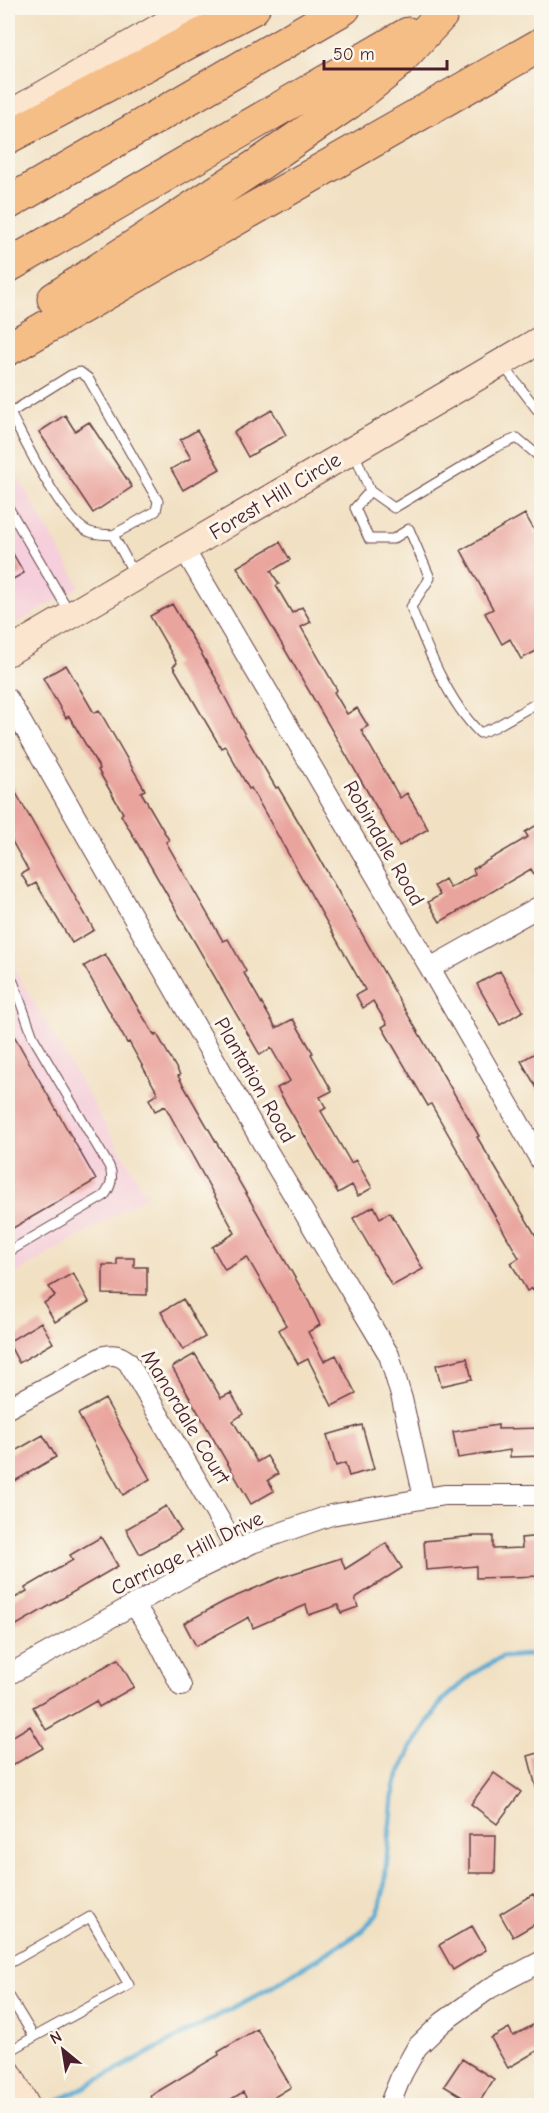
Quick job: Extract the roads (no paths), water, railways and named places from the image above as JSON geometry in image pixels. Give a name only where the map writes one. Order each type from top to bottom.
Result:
[{"type":"highway","points":[[8,137],[253,8]]},
{"type":"highway","points":[[8,203],[344,8]]},
{"type":"highway","points":[[8,266],[447,11]]},
{"type":"highway","points":[[8,330],[348,103],[393,67],[447,11]]},
{"type":"highway","points":[[8,349],[542,44]]},
{"type":"street","points":[[8,115],[181,10]]},
{"type":"street","name":"Forest Hill Circle","points":[[8,652],[542,339]]},
{"type":"street","name":"Robindale Road","points":[[184,549],[542,1163]]},
{"type":"street","name":"Plantation Road","points":[[8,699],[262,1142],[389,1355],[402,1399],[424,1498]]},
{"type":"street","points":[[430,968],[542,905]]},
{"type":"street","name":"Manordale Court","points":[[8,1408],[104,1356],[112,1354],[122,1356],[128,1362],[237,1550]]},
{"type":"street","name":"Carriage Hill Drive","points":[[8,1675],[190,1573],[237,1550],[331,1515],[444,1495],[542,1495]]},
{"type":"street","points":[[135,1604],[159,1643],[181,1686]]},
{"type":"street","points":[[389,2106],[402,2074],[417,2047],[443,2022],[490,1988],[542,1961]]},
{"type":"lane","points":[[501,363],[542,416]]},
{"type":"lane","points":[[80,372],[88,378],[158,501],[156,511],[113,535],[90,532],[79,526],[63,507],[10,413],[80,372]]},
{"type":"lane","points":[[353,450],[370,492],[394,508],[496,447],[517,438],[542,459]]},
{"type":"lane","points":[[370,492],[355,508],[369,539],[393,539],[409,529],[430,578],[411,607],[427,648],[465,719],[480,733],[542,700]]},
{"type":"lane","points":[[8,507],[71,615]]},
{"type":"lane","points":[[113,535],[137,577]]},
{"type":"lane","points":[[8,973],[33,1037],[109,1166],[112,1177],[109,1190],[104,1196],[8,1252]]},
{"type":"lane","points":[[8,1964],[90,1917],[129,1985],[8,2052]]},
{"type":"lane","points":[[8,1994],[34,2037]]},
{"type":"waterway","points":[[49,2106],[268,1989],[361,1932],[378,1913],[384,1889],[394,1787],[411,1748],[443,1700],[474,1673],[502,1657],[542,1654]]}]
